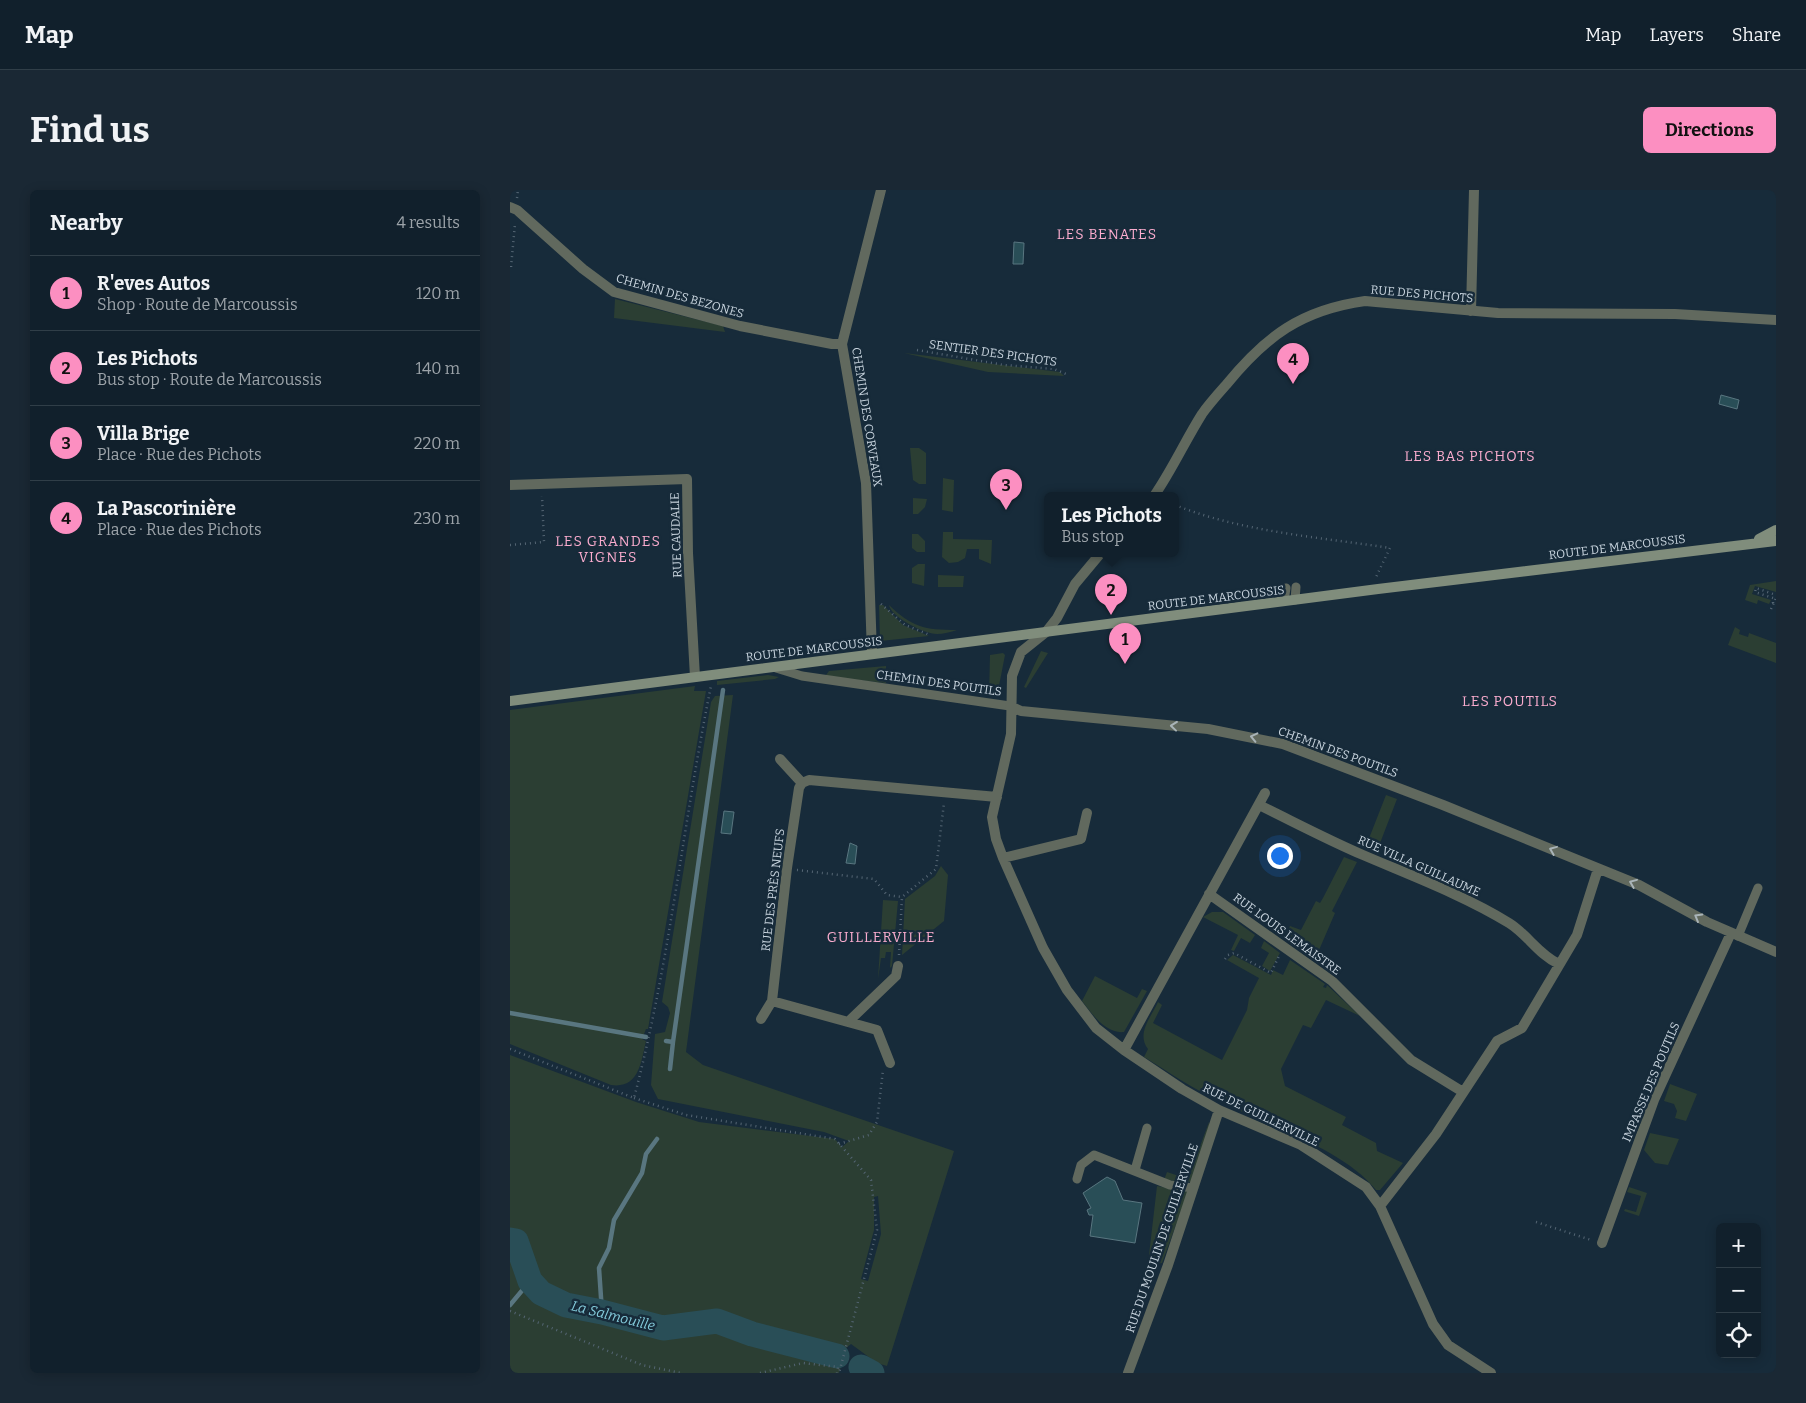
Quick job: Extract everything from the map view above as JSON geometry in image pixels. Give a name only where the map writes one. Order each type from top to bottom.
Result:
[{"type":"main road","points":[[1749,543],[1770,536],[1776,530]]},
{"type":"main road","name":"ROUTE DE MARCOUSSIS","points":[[510,701],[872,653],[1776,541]]},
{"type":"street","name":"CHEMIN DES CORVEAUX","points":[[872,653],[866,483],[842,344],[881,190]]},
{"type":"street","points":[[1471,311],[1474,190]]},
{"type":"street","name":"CHEMIN DES BEZONES","points":[[510,207],[517,210],[583,269],[614,292],[740,326],[832,344],[842,344]]},
{"type":"street","name":"RUE DES PICHOTS","points":[[1156,492],[1203,413],[1250,356],[1272,337],[1298,320],[1345,304],[1365,301],[1498,314],[1675,314],[1776,320]]},
{"type":"street","name":"RUE CAUDALIE","points":[[510,485],[687,479],[688,553],[695,677]]},
{"type":"street","points":[[1046,632],[1057,618],[1074,584],[1097,557]]},
{"type":"street","name":"RUE DE GUILLERVILLE","points":[[1046,632],[1021,652],[1012,676],[1011,734],[992,817],[996,839],[1003,858],[1042,948],[1067,990],[1096,1028],[1124,1050],[1182,1089],[1219,1110],[1301,1145],[1366,1186],[1380,1206],[1433,1324],[1448,1345],[1491,1373]]},
{"type":"street","name":"CHEMIN DES POUTILS","points":[[1010,706],[1021,710],[1208,729],[1283,744],[1443,805],[1659,894],[1734,934],[1776,952]]},
{"type":"street","points":[[780,759],[802,783],[808,780],[945,794],[997,797]]},
{"type":"street","name":"RUE DES PRÈS NEUFS","points":[[761,1019],[772,1001],[787,868],[799,788],[802,783]]},
{"type":"street","points":[[1124,1050],[1245,826],[1265,793]]},
{"type":"street","name":"RUE VILLA GUILLAUME","points":[[1259,805],[1360,854],[1448,891],[1502,919],[1528,937],[1549,959],[1559,964]]},
{"type":"street","points":[[1003,858],[1082,839],[1087,813]]},
{"type":"street","points":[[1380,1206],[1436,1134],[1497,1041],[1522,1028],[1577,935],[1598,869]]},
{"type":"street","name":"RUE LOUIS LEMAISTRE","points":[[1209,894],[1332,981],[1411,1060],[1463,1092]]},
{"type":"street","name":"IMPASSE DES POUTILS","points":[[1602,1243],[1654,1100],[1734,934]]},
{"type":"street","points":[[850,1020],[896,976],[898,966]]},
{"type":"street","points":[[772,1001],[850,1020],[877,1030],[890,1063]]},
{"type":"street","name":"RUE DU MOULIN DE GUILLERVILLE","points":[[1128,1373],[1219,1110]]},
{"type":"lane","points":[[1295,600],[1296,587]]},
{"type":"lane","points":[[1284,601],[1286,588]]},
{"type":"lane","name":"CHEMIN DES POUTILS","points":[[774,667],[802,676],[1010,706]]},
{"type":"lane","points":[[1734,934],[1758,888]]},
{"type":"lane","points":[[1136,1170],[1147,1128]]},
{"type":"lane","points":[[1077,1179],[1081,1166],[1094,1155],[1170,1185],[1193,1188]]},
{"type":"path","points":[[511,267],[516,225],[514,223]]},
{"type":"path","name":"SENTIER DES PICHOTS","points":[[917,350],[1004,364],[1054,369],[1066,374]]},
{"type":"path","points":[[510,545],[544,542],[542,484]]},
{"type":"path","points":[[1179,506],[1207,516],[1298,535],[1390,548],[1376,577]]},
{"type":"path","points":[[1771,609],[1776,596],[1756,588],[1755,592],[1773,598],[1773,603]]},
{"type":"path","points":[[878,604],[882,604],[905,625],[932,635]]},
{"type":"path","points":[[634,1098],[651,1031],[674,912],[713,674]]},
{"type":"path","points":[[898,966],[902,897],[936,869],[945,794]]},
{"type":"path","points":[[787,868],[874,879],[887,894],[902,897]]},
{"type":"path","points":[[1225,959],[1228,955],[1234,953],[1271,973],[1283,948]]},
{"type":"path","points":[[510,1049],[634,1098],[686,1115],[835,1139],[871,1180],[877,1230],[838,1373]]},
{"type":"path","points":[[839,1144],[869,1135],[877,1122],[883,1068],[890,1063]]},
{"type":"path","points":[[1536,1222],[1602,1243]]},
{"type":"path","points":[[510,1311],[642,1365],[681,1373]]},
{"type":"path","points":[[760,1373],[803,1363],[838,1367],[838,1373]]},
{"type":"shaded area","points":[[1014,242],[1024,243],[1023,264],[1013,264]]},
{"type":"shaded area","points":[[615,299],[723,326],[725,332],[614,318]]},
{"type":"shaded area","points":[[904,353],[1060,372],[1064,376],[988,372]]},
{"type":"shaded area","points":[[1721,395],[1739,400],[1737,409],[1719,404]]},
{"type":"shaded area","points":[[910,448],[919,448],[926,453],[926,484],[919,484],[913,480]]},
{"type":"shaded area","points":[[943,478],[954,480],[953,512],[942,510]]},
{"type":"shaded area","points":[[913,498],[927,499],[925,507],[918,514],[913,514]]},
{"type":"shaded area","points":[[943,532],[953,532],[953,539],[992,540],[991,564],[979,559],[979,549],[967,549],[965,558],[958,562],[949,563],[942,557]]},
{"type":"shaded area","points":[[912,534],[918,534],[925,541],[925,552],[917,552],[912,548]]},
{"type":"shaded area","points":[[918,564],[925,564],[924,586],[912,583],[912,568]]},
{"type":"shaded area","points":[[938,575],[964,576],[963,587],[938,587]]},
{"type":"shaded area","points":[[1776,581],[1776,592],[1755,586],[1752,594],[1771,600],[1769,604],[1758,600],[1757,604],[1745,600],[1750,585]]},
{"type":"shaded area","points":[[879,605],[883,605],[903,625],[929,636],[880,641]]},
{"type":"shaded area","points":[[889,605],[912,623],[919,626],[957,630],[937,634],[924,631],[896,615]]},
{"type":"shaded area","points":[[1735,627],[1740,630],[1739,634],[1748,637],[1749,633],[1776,643],[1776,663],[1728,645]]},
{"type":"shaded area","points":[[1041,651],[1048,653],[1026,688],[1024,687]]},
{"type":"shaded area","points":[[1003,653],[1005,655],[998,691],[989,696],[990,655]]},
{"type":"shaded area","points":[[886,666],[886,683],[829,677],[826,675],[829,671]]},
{"type":"shaded area","points":[[768,675],[779,677],[717,685],[717,681]]},
{"type":"shaded area","points":[[695,686],[694,691],[706,691],[648,1029],[646,1029],[642,1039],[646,1041],[640,1065],[633,1078],[628,1083],[611,1085],[510,1044],[510,710]]},
{"type":"shaded area","points":[[733,695],[686,1052],[703,1065],[954,1151],[887,1366],[877,1363],[851,1344],[846,1348],[839,1373],[510,1373],[510,1055],[636,1102],[699,1122],[835,1139],[842,1147],[849,1141],[824,1132],[658,1099],[651,1085],[655,1034],[665,1032],[670,1013],[668,1007],[662,1002],[711,702],[715,696]],"holes":[[[878,1196],[881,1234],[868,1281],[861,1279],[874,1230],[874,1197]]]},
{"type":"shaded area","points":[[1386,795],[1397,799],[1377,851],[1366,846]]},
{"type":"shaded area","points":[[724,811],[734,812],[731,834],[721,833]]},
{"type":"shaded area","points":[[850,843],[857,846],[855,864],[846,863]]},
{"type":"shaded area","points":[[1344,857],[1357,862],[1332,911],[1335,913],[1316,957],[1285,936],[1290,926],[1301,930],[1316,901],[1320,903],[1323,898]]},
{"type":"shaded area","points":[[941,866],[948,875],[944,921],[902,955],[905,899],[935,876]]},
{"type":"shaded area","points":[[883,900],[898,901],[892,966],[890,968],[891,952],[886,952],[885,958],[881,958],[878,979]]},
{"type":"shaded area","points":[[1212,912],[1223,912],[1255,935],[1250,943],[1241,938],[1234,951],[1231,950],[1238,935],[1203,917]]},
{"type":"shaded area","points":[[1264,941],[1280,953],[1270,971],[1262,966],[1269,953],[1261,948]]},
{"type":"shaded area","points":[[1233,955],[1271,975],[1273,970],[1283,975],[1290,960],[1325,984],[1323,987],[1326,988],[1327,985],[1360,1016],[1326,1000],[1311,1028],[1303,1025],[1281,1069],[1285,1086],[1346,1117],[1342,1125],[1376,1143],[1377,1151],[1403,1163],[1380,1190],[1376,1190],[1362,1176],[1326,1151],[1213,1098],[1144,1057],[1148,1049],[1145,1043],[1144,1031],[1158,1002],[1162,1005],[1153,1023],[1222,1060],[1247,1010],[1249,998],[1259,978],[1227,960]]},
{"type":"shaded area","points":[[1095,976],[1137,998],[1142,989],[1147,991],[1124,1032],[1117,1032],[1105,1026],[1082,1001]]},
{"type":"shaded area","points":[[1670,1084],[1697,1094],[1686,1121],[1675,1118],[1677,1111],[1674,1104],[1664,1101]]},
{"type":"shaded area","points":[[1209,1122],[1209,1129],[1191,1182],[1164,1180],[1167,1172],[1188,1179]]},
{"type":"shaded area","points":[[1650,1133],[1679,1139],[1668,1165],[1655,1163],[1644,1150]]},
{"type":"shaded area","points":[[1107,1177],[1115,1181],[1123,1200],[1142,1203],[1135,1243],[1090,1236],[1093,1215],[1089,1215],[1087,1210],[1091,1208],[1083,1193]]},
{"type":"shaded area","points":[[1157,1186],[1188,1192],[1162,1263],[1152,1265],[1151,1271],[1147,1272]]},
{"type":"shaded area","points":[[1629,1187],[1647,1193],[1639,1216],[1624,1211],[1625,1209],[1636,1212],[1641,1196],[1627,1192]]},
{"type":"waterway","points":[[666,1041],[673,1042],[723,690]]},
{"type":"waterway","points":[[510,1013],[646,1037]]},
{"type":"waterway","points":[[670,1069],[673,1042]]},
{"type":"waterway","points":[[602,1312],[599,1268],[609,1248],[614,1220],[642,1173],[646,1154],[657,1139]]},
{"type":"waterway","name":"La Salmouille","points":[[510,1240],[516,1241],[530,1281],[541,1293],[566,1305],[663,1328],[717,1321],[752,1334],[837,1356]]},
{"type":"waterway","points":[[510,1305],[530,1281]]},
{"type":"waterway","name":"La Salmouille","points":[[861,1367],[872,1373]]},
{"type":"place","name":"La Pascorinière","points":[[1293,384]]},
{"type":"place","name":"Villa Brige","points":[[1006,510]]},
{"type":"place","name":"Les Pichots","points":[[1111,615]]},
{"type":"place","name":"R'eves Autos","points":[[1125,664]]},
{"type":"district","name":"LES BENATES","points":[[1107,234]]},
{"type":"district","name":"LES BAS PICHOTS","points":[[1470,456]]},
{"type":"district","name":"LES GRANDES VIGNES","points":[[608,550]]},
{"type":"district","name":"LES POUTILS","points":[[1510,701]]},
{"type":"district","name":"GUILLERVILLE","points":[[881,937]]}]
